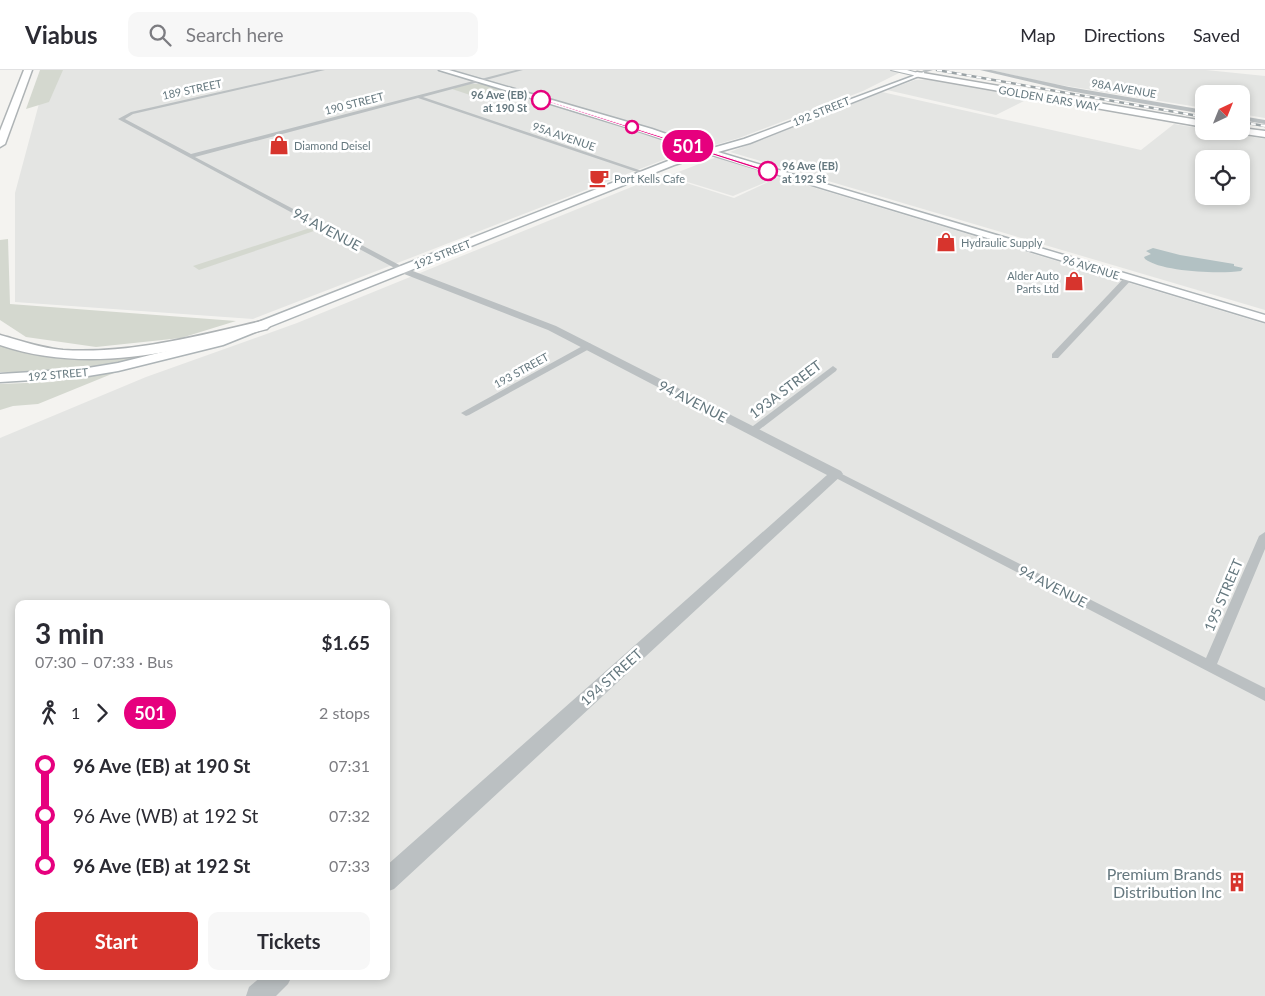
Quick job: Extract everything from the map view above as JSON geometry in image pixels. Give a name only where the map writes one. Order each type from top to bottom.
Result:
[{"type":"highway","points":[[0,144],[28,70]]},
{"type":"highway","name":"GOLDEN EARS WAY","points":[[917,73],[1195,121]]},
{"type":"highway","points":[[1250,130],[1265,133]]},
{"type":"highway","points":[[0,340],[18,348],[66,354],[123,353],[178,345],[262,326]]},
{"type":"main road","name":"96 AVENUE","points":[[442,70],[710,151],[814,180],[830,188],[1265,320]]},
{"type":"main road","points":[[891,70],[917,73]]},
{"type":"main road","name":"GOLDEN EARS WAY","points":[[895,70],[917,73]]},
{"type":"main road","name":"192 STREET","points":[[0,378],[82,373],[188,351],[262,326],[645,174],[710,151],[747,141],[917,73]]},
{"type":"street","name":"189 STREET","points":[[123,116],[324,70]]},
{"type":"street","name":"190 STREET","points":[[191,156],[521,70]]},
{"type":"street","name":"98A AVENUE","points":[[982,70],[1059,87],[1195,110]]},
{"type":"street","name":"95A AVENUE","points":[[419,97],[645,174]]},
{"type":"street","name":"94 AVENUE","points":[[123,116],[121,119],[402,270],[523,316],[588,346],[1265,695]]},
{"type":"street","points":[[1250,120],[1265,122]]},
{"type":"street","points":[[1055,356],[1129,278]]},
{"type":"street","name":"193 STREET","points":[[466,414],[588,346]]},
{"type":"street","name":"193A STREET","points":[[752,431],[834,369]]},
{"type":"street","name":"194 STREET","points":[[390,877],[836,474]]},
{"type":"street","name":"195 STREET","points":[[1209,666],[1265,536]]},
{"type":"street","points":[[258,996],[276,980]]},
{"type":"shaded area","points":[[40,70],[63,70],[49,102],[26,109]]},
{"type":"shaded area","points":[[48,70],[905,70],[863,91],[739,138],[663,160],[253,319],[15,302],[15,193]]},
{"type":"shaded area","points":[[991,70],[1206,70],[1265,76],[1265,118],[1250,116],[1250,85],[1195,85],[1195,107],[1048,83]]},
{"type":"shaded area","points":[[936,79],[1030,98],[996,115],[887,90],[915,80]]},
{"type":"shaded area","points":[[469,84],[482,84],[501,90],[476,97],[452,89]]},
{"type":"shaded area","points":[[882,92],[1141,150],[1174,124],[1195,128],[1195,140],[1250,140],[1250,136],[1265,139],[1265,310],[730,152]]},
{"type":"shaded area","points":[[717,157],[778,177],[733,196],[668,176]]},
{"type":"shaded area","points":[[661,175],[734,198],[779,177],[1265,324],[1265,996],[0,996],[0,438],[146,377],[297,323]]},
{"type":"shaded area","points":[[310,228],[314,231],[199,270],[193,266]]},
{"type":"shaded area","points":[[8,239],[10,304],[236,321],[181,338],[96,347],[26,337],[0,320],[0,240]]},
{"type":"shaded area","points":[[1153,248],[1180,255],[1234,264],[1234,266],[1243,268],[1241,271],[1219,272],[1191,271],[1164,267],[1145,259],[1144,257],[1151,254],[1146,251]]},
{"type":"shaded area","points":[[0,346],[42,354],[63,355],[170,352],[72,371],[30,374],[0,372]]},
{"type":"shaded area","points":[[119,371],[38,404],[13,406],[0,410],[0,384],[52,382]]},
{"type":"railway","points":[[937,70],[1195,115]]},
{"type":"railway","points":[[1250,124],[1265,126]]},
{"type":"bus line","name":"501","points":[[541,100],[768,171]]},
{"type":"place","name":"96 Ave (EB) at 190 St","points":[[541,100]]},
{"type":"place","name":"Diamond Deisel","points":[[279,145]]},
{"type":"place","name":"96 Ave (EB) at 192 St","points":[[768,171]]},
{"type":"place","name":"Port Kells Cafe","points":[[599,178]]},
{"type":"place","name":"Hydraulic Supply","points":[[946,242]]},
{"type":"place","name":"Alder Auto Parts Ltd","points":[[1074,281]]},
{"type":"place","name":"Premium Brands Distribution Inc","points":[[1237,882]]}]
